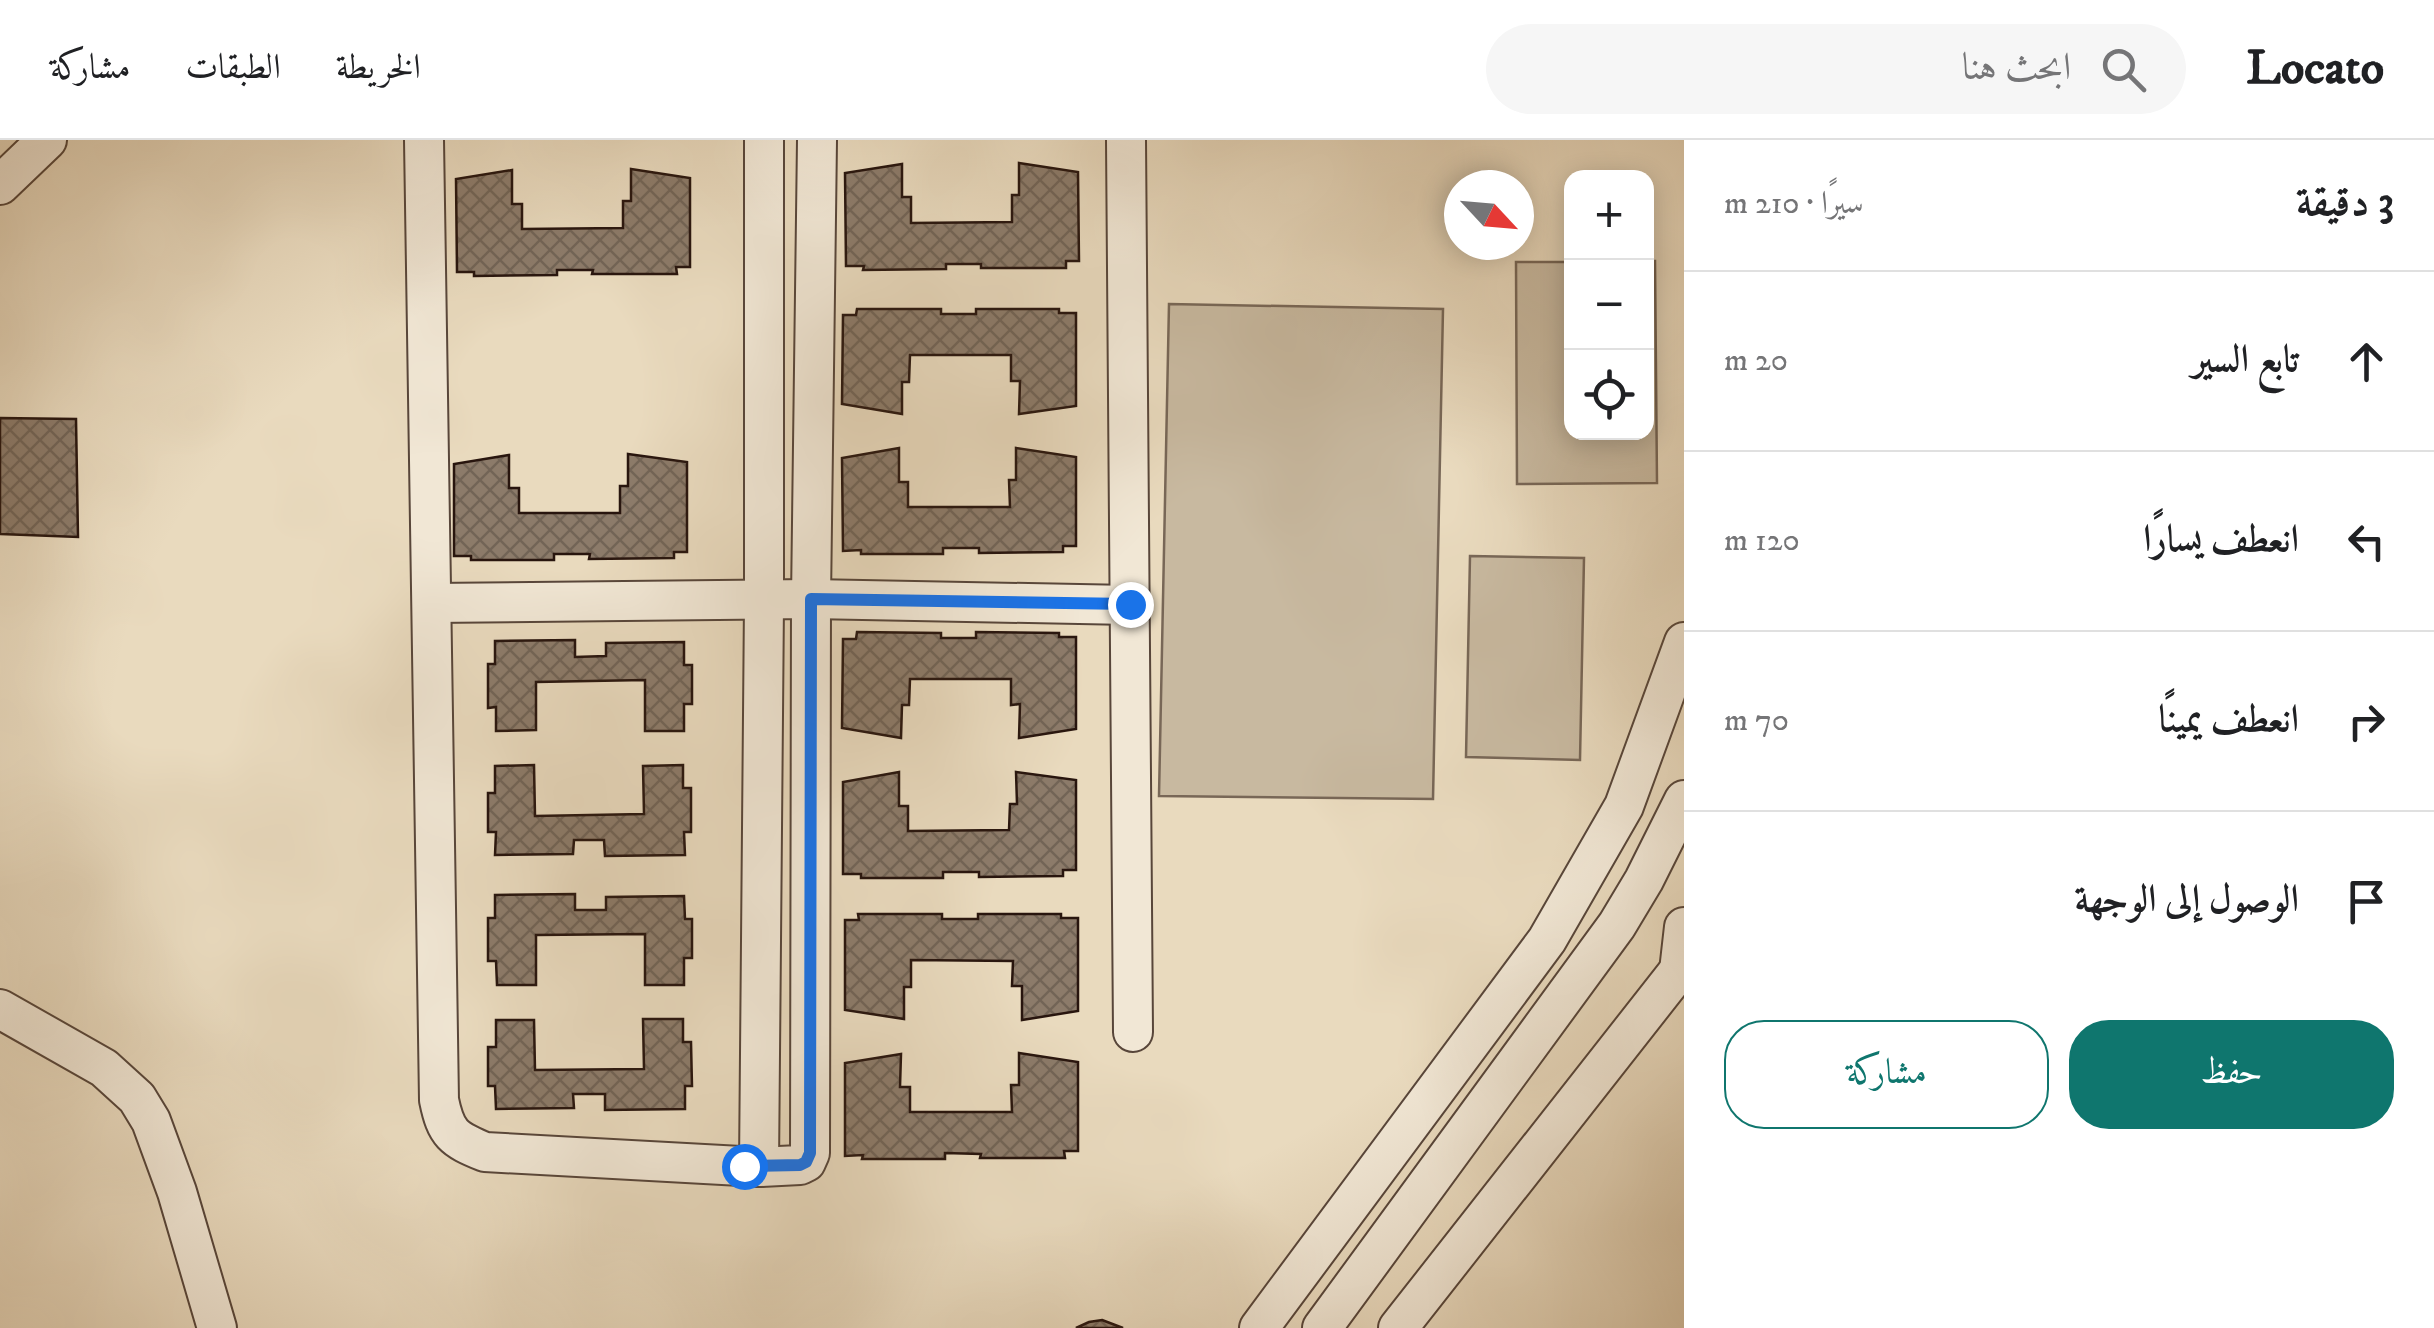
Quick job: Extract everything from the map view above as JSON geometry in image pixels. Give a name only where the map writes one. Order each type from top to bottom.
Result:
[{"type":"street","points":[[0,185],[46,140]]},
{"type":"street","points":[[424,140],[439,1100],[444,1124],[458,1141],[485,1152],[759,1167],[800,1165],[810,1153],[817,140]]},
{"type":"street","points":[[759,1167],[764,140]]},
{"type":"street","points":[[1126,140],[1133,1032]]},
{"type":"street","points":[[432,603],[811,599],[1130,604]]},
{"type":"street","points":[[1259,1328],[1547,940],[1624,806],[1684,642]]},
{"type":"street","points":[[1322,1328],[1618,925],[1684,800]]},
{"type":"street","points":[[1398,1328],[1681,967],[1684,927]]},
{"type":"street","points":[[0,1009],[104,1068],[136,1098],[150,1121],[176,1192],[217,1328]]},
{"type":"shaded area","points":[[1655,261],[1657,483],[1517,484],[1516,262],[1564,262],[1564,440],[1654,440]]},
{"type":"shaded area","points":[[1169,304],[1443,309],[1433,799],[1159,796]]},
{"type":"shaded area","points":[[1470,556],[1584,558],[1580,760],[1466,757]]},
{"type":"building","points":[[1019,163],[1078,172],[1079,261],[1066,261],[1066,268],[946,264],[946,269],[863,270],[864,266],[846,266],[845,173],[902,164],[902,197],[911,197],[911,223],[1012,222],[1012,195],[1019,195]]},
{"type":"building","points":[[631,169],[690,178],[690,267],[676,267],[677,274],[557,270],[557,275],[474,276],[474,272],[457,272],[456,179],[512,170],[512,204],[522,204],[522,229],[623,228],[623,201],[631,201]]},
{"type":"building","points":[[857,309],[941,309],[941,314],[976,314],[976,309],[1059,309],[1059,313],[1076,313],[1076,406],[1019,414],[1020,381],[1011,381],[1011,355],[910,355],[909,382],[902,382],[902,414],[842,404],[843,315],[856,315]]},
{"type":"building","points":[[0,418],[76,419],[78,537],[0,534]]},
{"type":"building","points":[[899,448],[899,482],[908,482],[908,507],[1010,507],[1009,480],[1016,480],[1016,448],[1076,457],[1076,546],[1063,546],[1063,552],[979,553],[979,548],[943,548],[943,554],[843,551],[842,458]]},
{"type":"building","points":[[628,454],[687,462],[687,552],[674,552],[674,558],[589,559],[590,554],[554,554],[554,560],[471,560],[471,556],[454,556],[454,464],[509,455],[509,488],[519,488],[519,513],[620,513],[620,486],[628,486]]},
{"type":"building","points":[[857,632],[941,633],[941,638],[976,638],[976,632],[1059,633],[1059,637],[1076,637],[1076,729],[1019,738],[1020,704],[1011,705],[1011,679],[910,679],[909,705],[902,705],[901,738],[842,728],[843,639],[856,639]]},
{"type":"building","points":[[575,640],[575,657],[606,656],[606,643],[684,642],[684,665],[692,665],[692,704],[684,704],[684,731],[645,731],[645,680],[536,682],[536,730],[496,731],[496,707],[488,708],[488,664],[495,664],[495,641]]},
{"type":"building","points":[[534,765],[535,816],[644,814],[643,766],[683,765],[683,788],[691,788],[691,832],[684,832],[685,855],[605,856],[604,840],[574,840],[573,854],[495,855],[496,832],[488,832],[488,793],[495,793],[495,766]]},
{"type":"building","points":[[899,772],[899,806],[908,806],[908,831],[1009,830],[1010,804],[1017,804],[1016,772],[1076,780],[1076,870],[1063,870],[1063,876],[979,877],[979,872],[943,872],[943,878],[861,878],[861,874],[843,874],[843,782]]},
{"type":"building","points":[[575,894],[575,910],[606,910],[606,897],[684,896],[685,919],[692,919],[692,958],[684,958],[684,985],[645,985],[645,934],[536,935],[536,985],[497,985],[496,961],[488,961],[488,918],[495,918],[495,895]]},
{"type":"building","points":[[858,914],[942,914],[942,919],[978,919],[978,914],[1061,914],[1061,918],[1078,918],[1078,1011],[1022,1020],[1022,986],[1012,986],[1013,961],[911,960],[911,987],[904,987],[904,1019],[845,1010],[845,920],[859,920]]},
{"type":"building","points":[[643,1019],[683,1019],[683,1042],[691,1042],[692,1086],[685,1086],[685,1109],[605,1110],[605,1094],[573,1094],[574,1108],[496,1109],[495,1086],[488,1086],[488,1047],[496,1047],[496,1020],[534,1020],[535,1070],[644,1069]]},
{"type":"building","points":[[1019,1053],[1078,1062],[1078,1151],[1064,1151],[1065,1158],[980,1158],[981,1154],[945,1153],[945,1159],[845,1156],[845,1063],[901,1054],[900,1087],[910,1087],[910,1112],[1012,1112],[1011,1085],[1019,1085]]},
{"type":"building","points":[[1102,1320],[1123,1328],[1076,1328],[1089,1322]]},
{"type":"route","points":[[744,1166],[800,1165],[810,1153],[811,599],[1130,604]]}]
